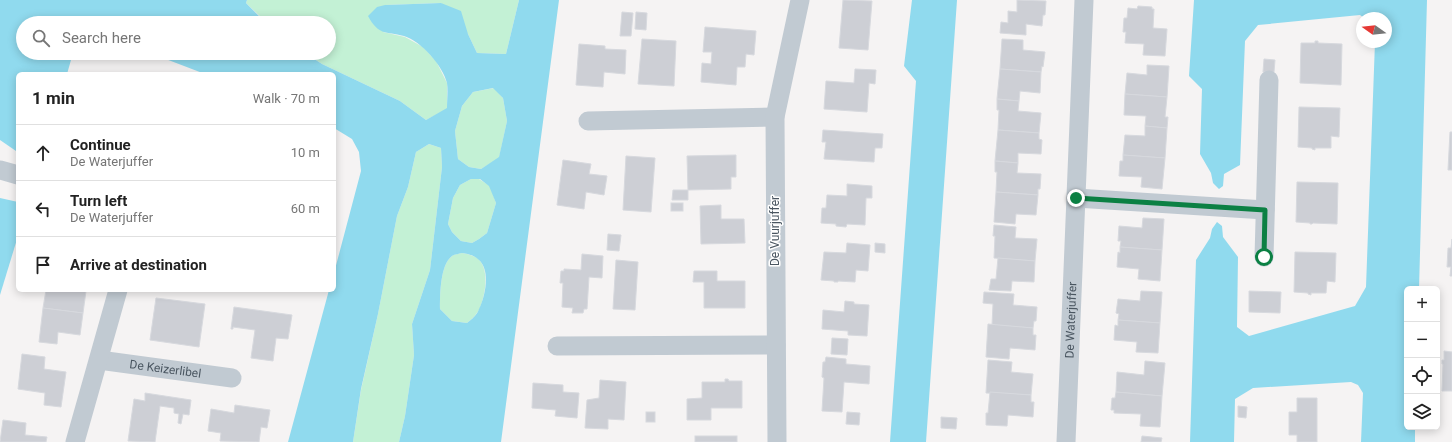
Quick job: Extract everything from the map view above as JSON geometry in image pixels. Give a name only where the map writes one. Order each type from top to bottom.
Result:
[{"type":"street","name":"De Vuurjuffer","points":[[777,442],[775,117],[800,0]]},
{"type":"street","name":"De Waterjuffer","points":[[1066,442],[1084,0]]},
{"type":"street","points":[[1264,257],[1269,80]]},
{"type":"street","points":[[588,121],[775,117]]},
{"type":"street","points":[[1076,198],[1265,210]]},
{"type":"street","points":[[75,442],[117,292]]},
{"type":"street","points":[[557,346],[776,345]]},
{"type":"street","name":"De Keizerlibel","points":[[99,360],[232,378]]},
{"type":"green space","points":[[247,0],[519,0],[506,54],[477,53],[468,34],[441,3],[385,5],[383,32],[405,37],[423,47],[436,61],[447,83],[447,109],[426,120],[400,101],[316,60],[336,60],[336,16],[260,16],[246,3]]},
{"type":"green space","points":[[494,88],[503,98],[507,121],[499,158],[481,169],[469,167],[458,159],[455,131],[462,106],[473,92]]},
{"type":"green space","points":[[429,144],[441,148],[442,167],[430,270],[412,324],[414,355],[405,416],[399,442],[353,442],[361,390],[378,314],[397,216],[408,187],[416,152]]},
{"type":"green space","points":[[471,179],[479,179],[490,186],[496,203],[487,233],[472,243],[461,241],[452,232],[448,224],[453,198],[460,185]]},
{"type":"green space","points":[[462,253],[477,258],[481,262],[485,273],[483,299],[479,310],[467,323],[452,321],[440,309],[440,296],[445,266],[452,256]]},
{"type":"water","points":[[0,0],[247,0],[246,3],[259,16],[16,16],[16,60],[71,60],[68,72],[16,72],[16,151],[0,140]]},
{"type":"water","points":[[519,0],[559,0],[501,442],[399,442],[405,416],[414,355],[412,324],[430,270],[442,167],[441,148],[429,144],[416,152],[408,187],[397,216],[378,314],[361,389],[353,442],[288,442],[328,292],[336,292],[336,265],[361,171],[359,152],[352,139],[336,129],[336,72],[200,72],[168,60],[316,60],[400,101],[426,120],[447,108],[447,83],[445,76],[436,62],[417,43],[404,36],[379,30],[368,16],[377,7],[385,5],[441,3],[461,11],[468,34],[477,53],[506,54]],"holes":[[[493,88],[503,98],[507,121],[499,157],[481,169],[469,167],[458,159],[455,131],[462,106],[473,92]],[[471,179],[480,179],[489,186],[496,203],[487,233],[472,243],[461,241],[452,232],[448,224],[453,198],[460,185]],[[462,253],[471,255],[479,260],[483,265],[486,277],[485,291],[481,304],[476,315],[467,323],[452,321],[440,309],[440,296],[445,266],[452,256]]]},
{"type":"water","points":[[912,0],[957,0],[926,442],[890,442],[916,81],[904,66]]},
{"type":"water","points":[[1194,0],[1427,0],[1419,286],[1404,286],[1404,430],[1415,430],[1415,442],[1361,442],[1363,393],[1358,385],[1351,382],[1253,388],[1235,399],[1234,442],[1190,442],[1196,260],[1210,238],[1212,229],[1217,222],[1222,226],[1223,237],[1238,257],[1237,327],[1249,336],[1355,306],[1366,287],[1375,48],[1392,48],[1392,12],[1356,12],[1356,15],[1258,25],[1245,41],[1240,165],[1224,174],[1223,186],[1219,189],[1213,183],[1211,173],[1200,154],[1202,89],[1189,76]]},
{"type":"water","points":[[0,198],[16,202],[16,243],[0,295]]},
{"type":"building","points":[[843,0],[872,1],[868,50],[839,48]]},
{"type":"building","points":[[1017,0],[1046,1],[1045,15],[1043,15],[1042,26],[1026,24],[1026,35],[1000,33],[1001,22],[1008,23],[1008,11],[1017,12]]},
{"type":"building","points":[[1138,6],[1152,7],[1152,9],[1154,9],[1153,28],[1167,29],[1165,56],[1143,55],[1144,44],[1125,43],[1126,32],[1123,32],[1124,18],[1127,18],[1128,8],[1137,9]]},
{"type":"building","points":[[622,12],[633,13],[631,36],[620,36]]},
{"type":"building","points":[[636,12],[647,13],[646,30],[635,29]]},
{"type":"building","points":[[705,27],[756,31],[754,55],[746,54],[745,67],[737,67],[736,85],[701,82],[702,63],[711,64],[712,52],[703,52]]},
{"type":"building","points":[[642,39],[676,41],[674,86],[638,84]]},
{"type":"building","points":[[1002,39],[1023,40],[1023,50],[1045,52],[1041,72],[1000,69]]},
{"type":"building","points":[[1315,41],[1318,41],[1318,43],[1342,44],[1341,85],[1300,83],[1301,43],[1315,43]]},
{"type":"building","points":[[579,44],[605,46],[605,49],[626,50],[625,74],[604,72],[603,87],[576,85]]},
{"type":"building","points":[[1264,59],[1275,60],[1274,72],[1263,72]]},
{"type":"building","points":[[1147,65],[1169,66],[1167,97],[1125,94],[1127,73],[1147,75]]},
{"type":"building","points":[[855,69],[876,70],[875,84],[869,83],[867,112],[824,109],[826,81],[854,83]]},
{"type":"building","points":[[1000,69],[1041,72],[1040,93],[1020,91],[1019,101],[997,99]]},
{"type":"building","points":[[1125,94],[1167,97],[1165,117],[1168,117],[1167,128],[1145,126],[1146,116],[1124,115]]},
{"type":"building","points":[[997,99],[1019,101],[1018,111],[1041,113],[1039,133],[998,130],[999,110],[997,110]]},
{"type":"building","points":[[1299,107],[1340,108],[1339,137],[1331,136],[1331,148],[1315,148],[1315,150],[1312,148],[1298,147]]},
{"type":"building","points":[[1145,126],[1167,128],[1165,158],[1123,155],[1125,135],[1145,136]]},
{"type":"building","points":[[823,130],[883,134],[882,148],[875,148],[874,162],[824,159],[826,142],[822,142]]},
{"type":"building","points":[[998,130],[1039,133],[1039,139],[1042,140],[1041,154],[1018,153],[1018,163],[995,161]]},
{"type":"building","points":[[1450,132],[1452,132],[1452,170],[1448,170]]},
{"type":"building","points":[[736,155],[736,177],[731,177],[731,189],[688,190],[687,156]]},
{"type":"building","points":[[1123,155],[1165,158],[1162,189],[1141,187],[1142,177],[1119,176],[1120,161],[1123,161]]},
{"type":"building","points":[[626,156],[655,158],[651,212],[623,210]]},
{"type":"building","points":[[563,160],[591,164],[589,174],[607,176],[604,195],[586,192],[584,209],[557,205]]},
{"type":"building","points":[[995,161],[1018,163],[1017,173],[1041,174],[1038,195],[996,192],[997,172],[995,172]]},
{"type":"building","points":[[1297,182],[1338,183],[1337,224],[1310,224],[1296,222]]},
{"type":"building","points":[[847,184],[872,186],[872,198],[866,198],[865,225],[847,224],[846,227],[836,226],[836,224],[821,223],[822,208],[826,208],[827,195],[847,196]]},
{"type":"building","points":[[673,190],[688,190],[688,200],[672,200]]},
{"type":"building","points":[[996,192],[1038,195],[1036,215],[1016,214],[1015,224],[994,222]]},
{"type":"building","points":[[671,203],[683,203],[683,211],[671,211]]},
{"type":"building","points":[[721,205],[721,219],[744,219],[745,243],[701,244],[700,206]]},
{"type":"building","points":[[1143,218],[1164,219],[1162,250],[1120,247],[1121,241],[1118,241],[1119,226],[1142,228]]},
{"type":"building","points":[[994,225],[1016,227],[1015,238],[1037,239],[1035,261],[994,258]]},
{"type":"building","points":[[608,234],[621,235],[619,251],[607,250]]},
{"type":"building","points":[[1452,239],[1452,276],[1450,276],[1451,267],[1447,267],[1448,248],[1451,248]]},
{"type":"building","points":[[847,243],[870,245],[868,271],[856,270],[855,282],[834,282],[821,280],[824,252],[846,253]]},
{"type":"building","points":[[875,243],[885,244],[885,253],[875,252]]},
{"type":"building","points":[[1120,247],[1162,250],[1160,281],[1138,279],[1139,269],[1117,267],[1118,252],[1120,253]]},
{"type":"building","points":[[1295,252],[1336,253],[1335,282],[1327,281],[1326,293],[1311,293],[1311,295],[1308,293],[1294,292]]},
{"type":"building","points":[[582,254],[603,256],[602,278],[589,277],[587,309],[584,309],[583,313],[572,313],[573,308],[562,307],[563,283],[560,283],[561,271],[564,271],[564,269],[581,270]]},
{"type":"building","points":[[998,258],[1035,261],[1034,282],[1012,281],[1011,291],[989,290],[991,279],[996,279]]},
{"type":"building","points":[[616,260],[638,262],[635,310],[613,309]]},
{"type":"building","points":[[694,271],[717,271],[717,281],[745,281],[745,308],[704,308],[704,282],[693,282]]},
{"type":"building","points":[[1141,291],[1162,292],[1160,323],[1118,320],[1119,314],[1116,313],[1118,299],[1140,301]]},
{"type":"building","points":[[1249,291],[1281,292],[1280,313],[1249,312]]},
{"type":"building","points":[[46,292],[86,292],[83,313],[43,308]]},
{"type":"building","points":[[984,292],[1014,294],[1013,305],[1037,307],[1036,321],[1034,321],[1033,328],[992,325],[993,304],[983,303]]},
{"type":"building","points":[[156,298],[205,304],[199,347],[150,340]]},
{"type":"building","points":[[845,301],[854,302],[854,304],[869,305],[867,336],[848,335],[848,331],[822,329],[823,310],[844,312]]},
{"type":"building","points":[[234,307],[292,315],[288,339],[276,338],[273,361],[251,358],[255,330],[233,327],[233,329],[231,329]]},
{"type":"building","points":[[43,308],[83,313],[80,335],[58,332],[57,344],[39,342]]},
{"type":"building","points":[[1118,320],[1160,323],[1158,353],[1136,352],[1137,342],[1114,340],[1115,325],[1118,326]]},
{"type":"building","points":[[988,324],[1033,328],[1033,335],[1036,335],[1035,350],[1010,348],[1009,359],[986,357]]},
{"type":"building","points":[[832,338],[848,339],[847,355],[831,354]]},
{"type":"building","points":[[1444,351],[1452,352],[1452,391],[1442,391],[1442,360],[1444,360]]},
{"type":"building","points":[[22,354],[45,357],[44,369],[66,372],[61,407],[44,405],[45,393],[18,389]]},
{"type":"building","points":[[826,357],[846,359],[846,364],[870,366],[869,384],[844,382],[842,412],[822,411],[824,378],[822,377],[823,362],[825,362]]},
{"type":"building","points":[[988,360],[1012,362],[1011,372],[1033,374],[1031,395],[986,393]]},
{"type":"building","points":[[1145,361],[1165,363],[1162,396],[1116,392],[1117,372],[1144,375]]},
{"type":"building","points":[[725,379],[728,379],[729,381],[742,381],[742,408],[711,408],[711,420],[687,420],[687,399],[702,398],[702,382],[725,382]]},
{"type":"building","points":[[600,380],[626,382],[624,420],[608,419],[608,429],[585,428],[587,400],[599,398]]},
{"type":"building","points":[[533,383],[563,385],[563,392],[579,393],[577,418],[555,416],[556,410],[532,408]]},
{"type":"building","points":[[990,392],[1031,395],[1031,402],[1034,402],[1033,417],[1008,415],[1007,426],[986,425],[986,413],[988,413]]},
{"type":"building","points":[[1116,392],[1162,396],[1160,427],[1140,426],[1141,414],[1114,413],[1114,410],[1111,410],[1112,398],[1115,398]]},
{"type":"building","points":[[145,393],[191,400],[189,415],[183,414],[181,424],[178,423],[179,414],[174,413],[174,408],[160,406],[155,442],[128,441],[134,399],[145,401]]},
{"type":"building","points":[[1297,398],[1317,398],[1317,442],[1297,442],[1297,435],[1289,435],[1289,412],[1297,412]]},
{"type":"building","points":[[235,405],[270,410],[267,428],[261,427],[259,442],[220,441],[221,433],[208,431],[211,409],[234,413]]},
{"type":"building","points":[[1238,406],[1247,407],[1246,418],[1238,417]]},
{"type":"building","points":[[646,412],[655,412],[655,422],[646,422]]},
{"type":"building","points":[[847,412],[860,413],[859,425],[846,424]]},
{"type":"building","points":[[941,417],[957,418],[956,429],[941,428]]},
{"type":"building","points":[[3,420],[26,423],[25,435],[47,437],[46,442],[0,442]]},
{"type":"building","points":[[695,436],[737,436],[737,442],[695,442]]},
{"type":"building","points":[[1142,436],[1162,438],[1161,442],[1141,442]]},
{"type":"route","points":[[1076,198],[1265,210],[1264,257]]}]
